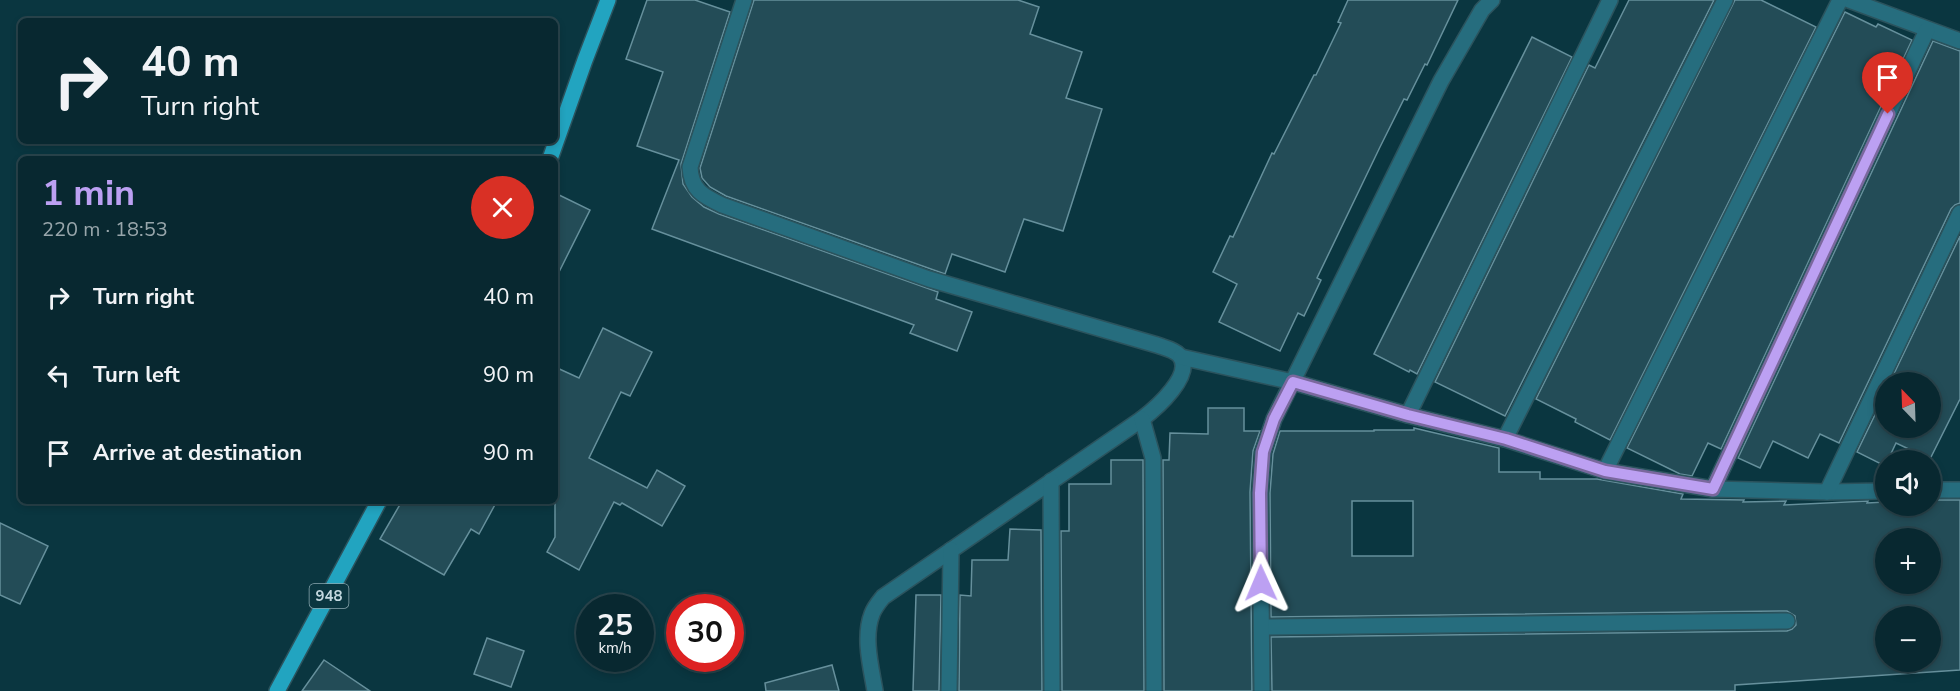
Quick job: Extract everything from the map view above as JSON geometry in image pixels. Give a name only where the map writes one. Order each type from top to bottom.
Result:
[{"type":"main road","points":[[558,136],[608,0]]},
{"type":"main road","name":"948","points":[[277,691],[377,504]]},
{"type":"street","points":[[744,0],[690,167],[691,179],[696,188],[706,198],[722,205],[928,279],[1157,345],[1173,350],[1181,357],[1293,382],[1408,415],[1506,439],[1605,471],[1713,489],[1875,491]]},
{"type":"street","points":[[1262,691],[1260,493],[1263,452],[1274,419],[1441,81],[1482,10],[1492,0]]},
{"type":"street","points":[[1408,415],[1610,0]]},
{"type":"street","points":[[1506,439],[1725,0]]},
{"type":"street","points":[[1605,471],[1840,0]]},
{"type":"street","points":[[1849,0],[1960,41]]},
{"type":"street","points":[[1713,489],[1927,30]]},
{"type":"street","points":[[1827,492],[1960,213]]},
{"type":"street","points":[[875,691],[868,632],[872,613],[883,597],[1142,419],[1159,405],[1174,387],[1180,376],[1181,357]]},
{"type":"street","points":[[1142,419],[1153,458],[1155,691]]},
{"type":"street","points":[[1051,481],[1052,691]]},
{"type":"street","points":[[1941,490],[1960,490]]},
{"type":"street","points":[[949,691],[951,549]]},
{"type":"street","points":[[1262,627],[1787,621]]},
{"type":"building","points":[[647,0],[695,0],[730,12],[681,164],[683,184],[692,197],[704,207],[719,214],[938,292],[936,299],[972,312],[957,351],[910,333],[914,325],[652,229],[679,160],[637,146],[663,72],[626,59]]},
{"type":"building","points":[[754,0],[1018,0],[1039,7],[1030,34],[1082,52],[1066,98],[1102,109],[1063,231],[1024,219],[1005,272],[952,254],[945,274],[726,196],[710,187],[702,178],[700,168]]},
{"type":"building","points":[[1348,0],[1458,0],[1427,65],[1425,64],[1407,100],[1404,99],[1380,147],[1317,278],[1321,280],[1304,316],[1298,313],[1280,351],[1219,322],[1237,284],[1213,272],[1230,236],[1233,237],[1272,153],[1274,154],[1316,75],[1341,23],[1338,22]]},
{"type":"building","points":[[1629,0],[1714,0],[1505,416],[1435,382],[1589,65],[1595,68]]},
{"type":"building","points":[[1735,0],[1761,0],[1816,27],[1610,440],[1575,422],[1576,419],[1536,399]]},
{"type":"building","points":[[1845,12],[1876,27],[1878,24],[1912,40],[1721,449],[1708,443],[1692,476],[1680,474],[1627,448]]},
{"type":"building","points":[[1532,37],[1572,57],[1417,374],[1410,370],[1409,372],[1374,354]]},
{"type":"building","points":[[1933,41],[1960,51],[1960,203],[1951,209],[1839,443],[1820,434],[1808,458],[1773,441],[1760,468],[1738,458]]},
{"type":"building","points":[[558,194],[590,210],[558,274]]},
{"type":"building","points":[[1960,236],[1960,399],[1941,437],[1941,372],[1895,372]]},
{"type":"building","points":[[603,328],[652,352],[630,396],[621,392],[589,458],[647,488],[657,470],[685,486],[662,526],[622,503],[620,505],[614,502],[579,570],[547,552],[555,537],[555,504],[558,504],[558,368],[579,378]]},
{"type":"building","points":[[1208,408],[1244,408],[1244,431],[1260,431],[1253,451],[1250,492],[1252,691],[1164,691],[1163,460],[1169,460],[1170,433],[1208,434]]},
{"type":"building","points":[[1875,415],[1875,438],[1940,438],[1934,450],[1911,450],[1896,443],[1893,450],[1875,450],[1875,461],[1857,452]]},
{"type":"building","points":[[1414,428],[1499,448],[1499,472],[1540,472],[1540,479],[1597,479],[1683,494],[1681,499],[1744,500],[1743,502],[1786,501],[1784,505],[1868,501],[1867,503],[1875,503],[1875,516],[1941,516],[1941,500],[1960,500],[1960,670],[1941,671],[1941,606],[1875,606],[1875,672],[1930,672],[1735,685],[1735,691],[1272,691],[1271,637],[1787,631],[1796,625],[1795,616],[1787,611],[1271,617],[1270,493],[1273,454],[1280,431],[1414,430]],"holes":[[[1352,501],[1413,501],[1413,556],[1352,556]]]},
{"type":"building","points":[[1111,460],[1143,460],[1144,691],[1062,691],[1061,531],[1069,531],[1069,484],[1111,484]]},
{"type":"building","points":[[400,504],[495,504],[479,534],[471,529],[444,575],[380,539]]},
{"type":"building","points":[[0,523],[48,546],[20,604],[0,595]]},
{"type":"building","points":[[1010,529],[1041,530],[1042,691],[959,691],[960,595],[971,596],[972,560],[1008,560]]},
{"type":"building","points":[[916,595],[941,595],[939,691],[913,691]]},
{"type":"building","points":[[487,638],[524,651],[511,687],[474,674]]},
{"type":"building","points":[[324,660],[370,691],[302,691]]},
{"type":"building","points":[[832,665],[839,691],[766,691],[765,683]]},
{"type":"route","points":[[1261,583],[1260,493],[1263,452],[1274,419],[1293,382],[1408,415],[1506,439],[1605,471],[1713,489],[1888,114]]}]
